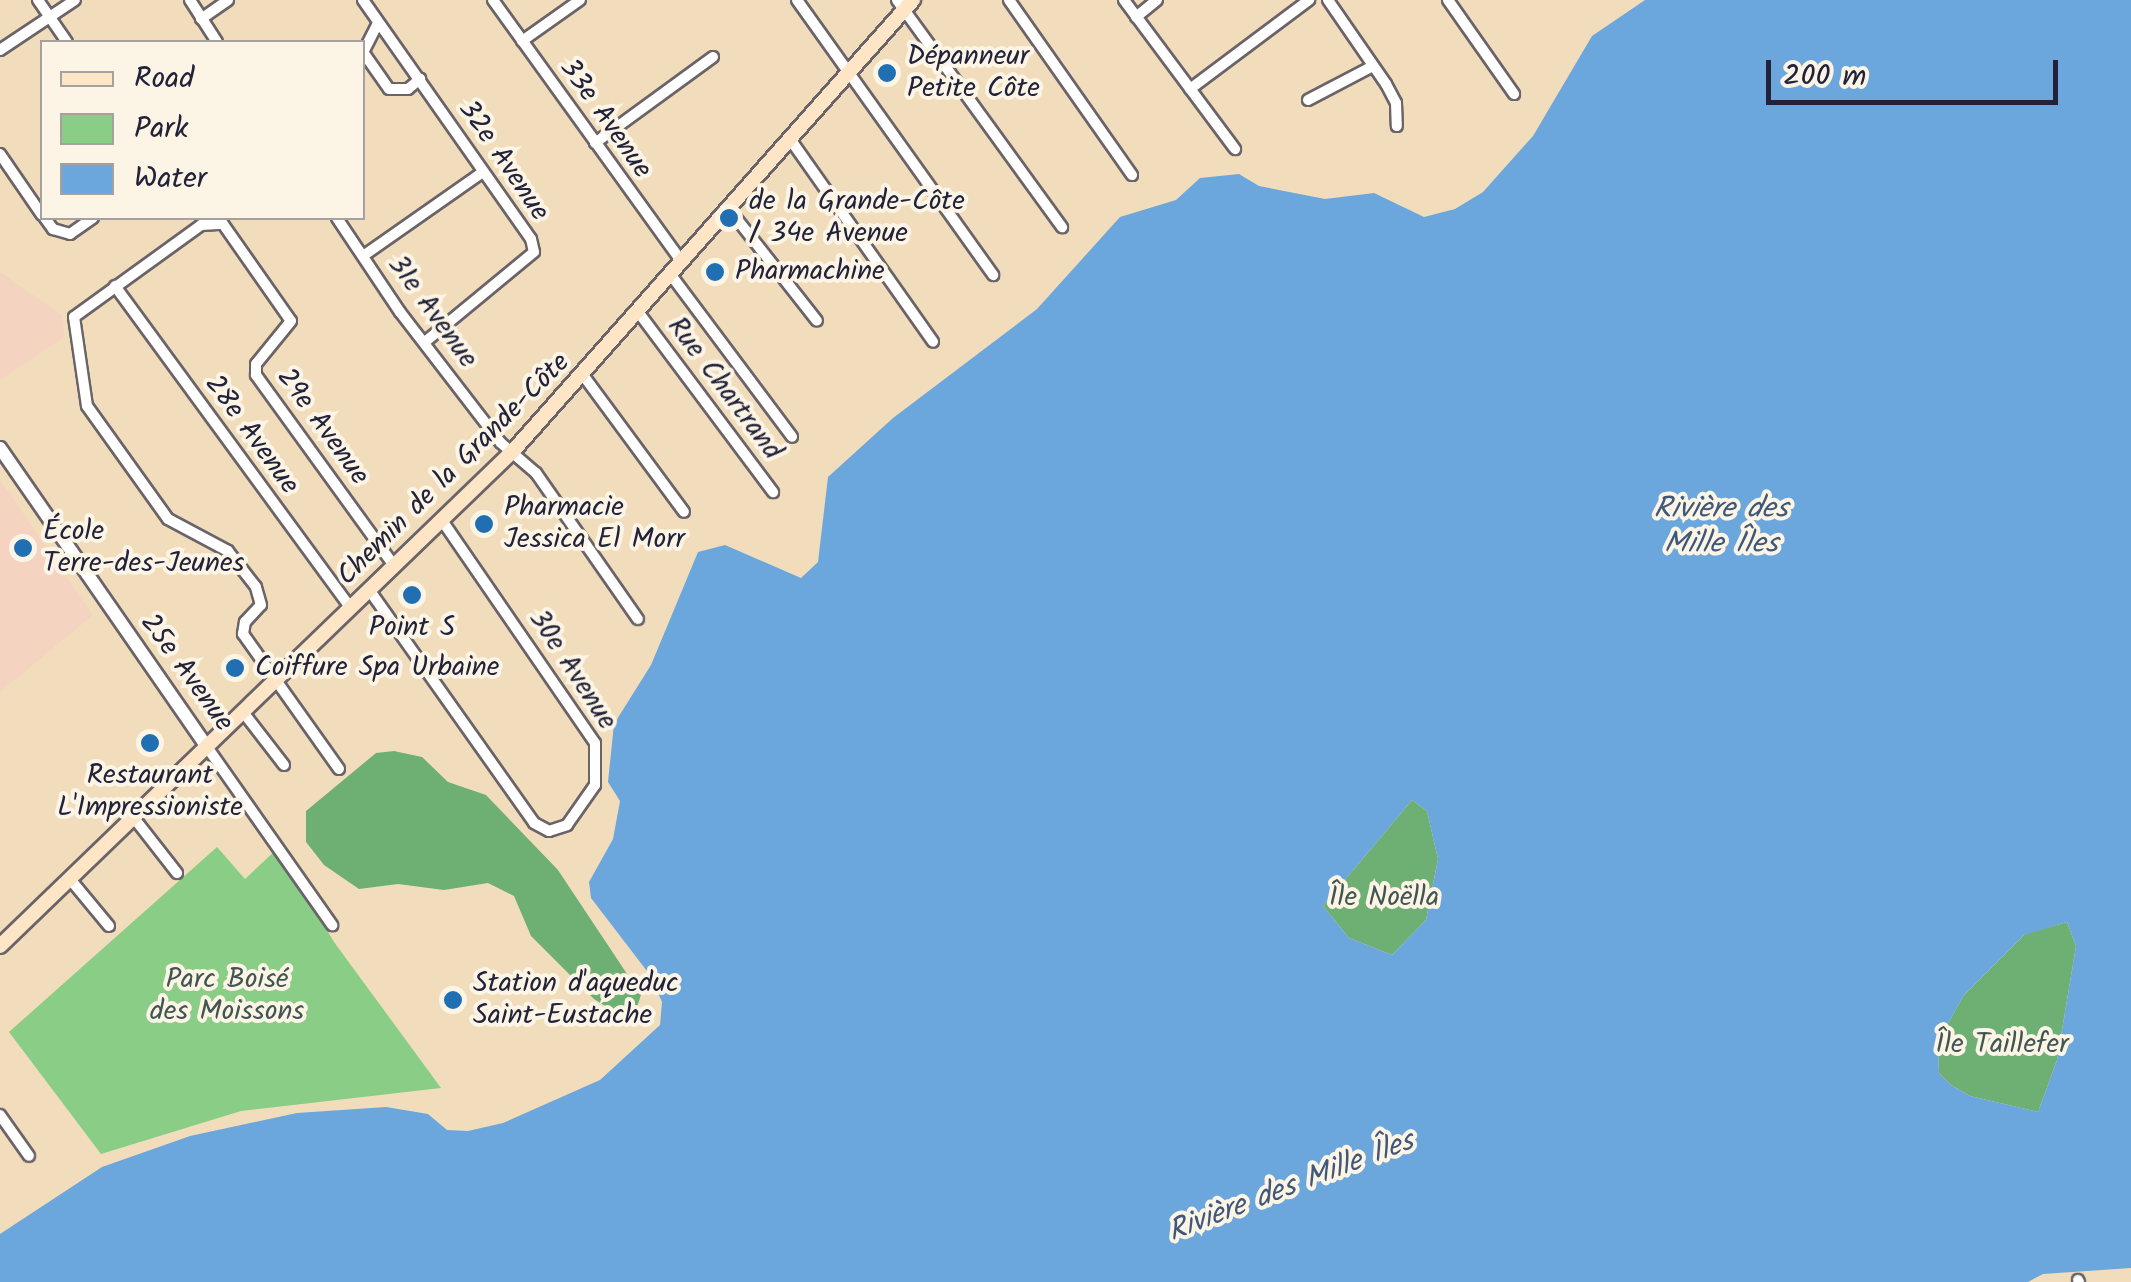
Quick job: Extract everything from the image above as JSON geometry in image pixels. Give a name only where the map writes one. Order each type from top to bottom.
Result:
[{"type":"main road","name":"Chemin de la Grande-Côte","points":[[0,946],[443,522],[513,450],[849,74],[905,3]]},
{"type":"street","points":[[38,0],[67,40]]},
{"type":"street","points":[[0,50],[75,0]]},
{"type":"street","points":[[190,0],[216,40]]},
{"type":"street","points":[[201,19],[228,0]]},
{"type":"street","name":"32e Avenue","points":[[363,0],[534,252],[426,341]]},
{"type":"street","name":"33e Avenue","points":[[493,0],[682,262]]},
{"type":"street","points":[[522,41],[580,0]]},
{"type":"street","points":[[798,0],[993,276]]},
{"type":"street","points":[[1010,0],[1132,175]]},
{"type":"street","points":[[1124,0],[1235,149]]},
{"type":"street","points":[[1136,17],[1157,0]]},
{"type":"street","points":[[1190,88],[1309,0]]},
{"type":"street","points":[[1328,0],[1396,103],[1397,126]]},
{"type":"street","points":[[1448,0],[1514,94]]},
{"type":"street","points":[[905,3],[1062,227]]},
{"type":"street","points":[[365,48],[378,23]]},
{"type":"street","points":[[365,55],[389,89],[408,89],[420,79]]},
{"type":"street","points":[[595,143],[713,57]]},
{"type":"street","points":[[1308,100],[1373,66]]},
{"type":"street","points":[[790,139],[933,342]]},
{"type":"street","points":[[0,154],[40,210]]},
{"type":"street","points":[[364,256],[483,172]]},
{"type":"street","points":[[729,208],[817,321]]},
{"type":"street","points":[[48,220],[60,234],[90,220]]},
{"type":"street","name":"31e Avenue","points":[[338,220],[501,443],[536,474],[638,620]]},
{"type":"street","name":"29e Avenue","points":[[115,286],[205,223],[223,224],[290,321],[256,364],[258,379],[396,567]]},
{"type":"street","points":[[671,275],[792,437]]},
{"type":"street","points":[[115,286],[73,320],[83,399],[172,523],[228,551],[259,592],[260,607],[242,632],[339,769]]},
{"type":"street","name":"28e Avenue","points":[[115,286],[351,609]]},
{"type":"street","name":"Rue Chartrand","points":[[638,313],[772,492]]},
{"type":"street","points":[[583,375],[684,512]]},
{"type":"street","name":"25e Avenue","points":[[0,448],[332,924]]},
{"type":"street","name":"30e Avenue","points":[[370,591],[540,829],[562,828],[586,804],[598,770],[595,743],[443,522]]},
{"type":"street","points":[[243,712],[284,765]]},
{"type":"street","points":[[134,818],[177,872]]},
{"type":"street","points":[[70,880],[109,926]]},
{"type":"street","points":[[0,1115],[30,1156]]},
{"type":"shaded area","points":[[0,272],[62,315],[64,337],[0,380]]},
{"type":"shaded area","name":"École Terre-des-Jeunes","points":[[0,480],[93,615],[0,692]]},
{"type":"green space","points":[[394,751],[422,757],[448,782],[486,795],[558,870],[641,995],[635,1013],[621,1016],[594,999],[531,936],[514,896],[488,883],[444,890],[398,884],[359,889],[324,865],[306,842],[306,811],[376,753]]},
{"type":"green space","name":"Île Noëlla","points":[[1412,800],[1427,811],[1438,859],[1426,920],[1392,955],[1349,938],[1323,906]]},
{"type":"green space","name":"Parc Boisé des Moissons","points":[[217,847],[245,879],[278,848],[334,942],[441,1088],[241,1111],[101,1154],[9,1032]]},
{"type":"green space","name":"Île Taillefer","points":[[2067,922],[2076,946],[2057,1060],[2038,1112],[1970,1096],[1951,1085],[1939,1073],[1938,1041],[1964,995],[2025,934]]},
{"type":"water","name":"Rivière des Mille Îles","points":[[1645,0],[2131,0],[2131,1268],[2043,1274],[2028,1282],[0,1282],[0,1234],[102,1167],[190,1136],[297,1113],[386,1107],[428,1114],[447,1130],[468,1131],[503,1123],[600,1080],[660,1025],[662,1002],[650,975],[591,898],[589,882],[613,839],[620,801],[608,782],[614,724],[651,665],[698,552],[725,545],[801,578],[818,562],[828,477],[893,418],[1037,309],[1120,217],[1176,200],[1200,178],[1239,174],[1259,186],[1325,199],[1374,193],[1424,217],[1455,209],[1483,192],[1533,136],[1592,36]],"holes":[[[1412,800],[1427,811],[1438,859],[1426,920],[1392,955],[1349,938],[1323,906]],[[2067,922],[2076,946],[2057,1060],[2038,1112],[1970,1096],[1951,1085],[1939,1073],[1938,1041],[1964,995],[2024,935]]]},
{"type":"place","name":"Dépanneur Petite Côte","points":[[887,73]]},
{"type":"place","name":"de la Grande-Côte / 34e Avenue","points":[[729,218]]},
{"type":"place","name":"Pharmachine","points":[[715,272]]},
{"type":"place","name":"Pharmacie Jessica El Morr","points":[[484,524]]},
{"type":"place","name":"École Terre-des-Jeunes","points":[[23,548]]},
{"type":"place","name":"Point S","points":[[412,595]]},
{"type":"place","name":"Coiffure Spa Urbaine","points":[[235,668]]},
{"type":"place","name":"Restaurant L'Impressioniste","points":[[150,743]]},
{"type":"place","name":"Station d'aqueduc Saint-Eustache","points":[[453,1000]]}]
